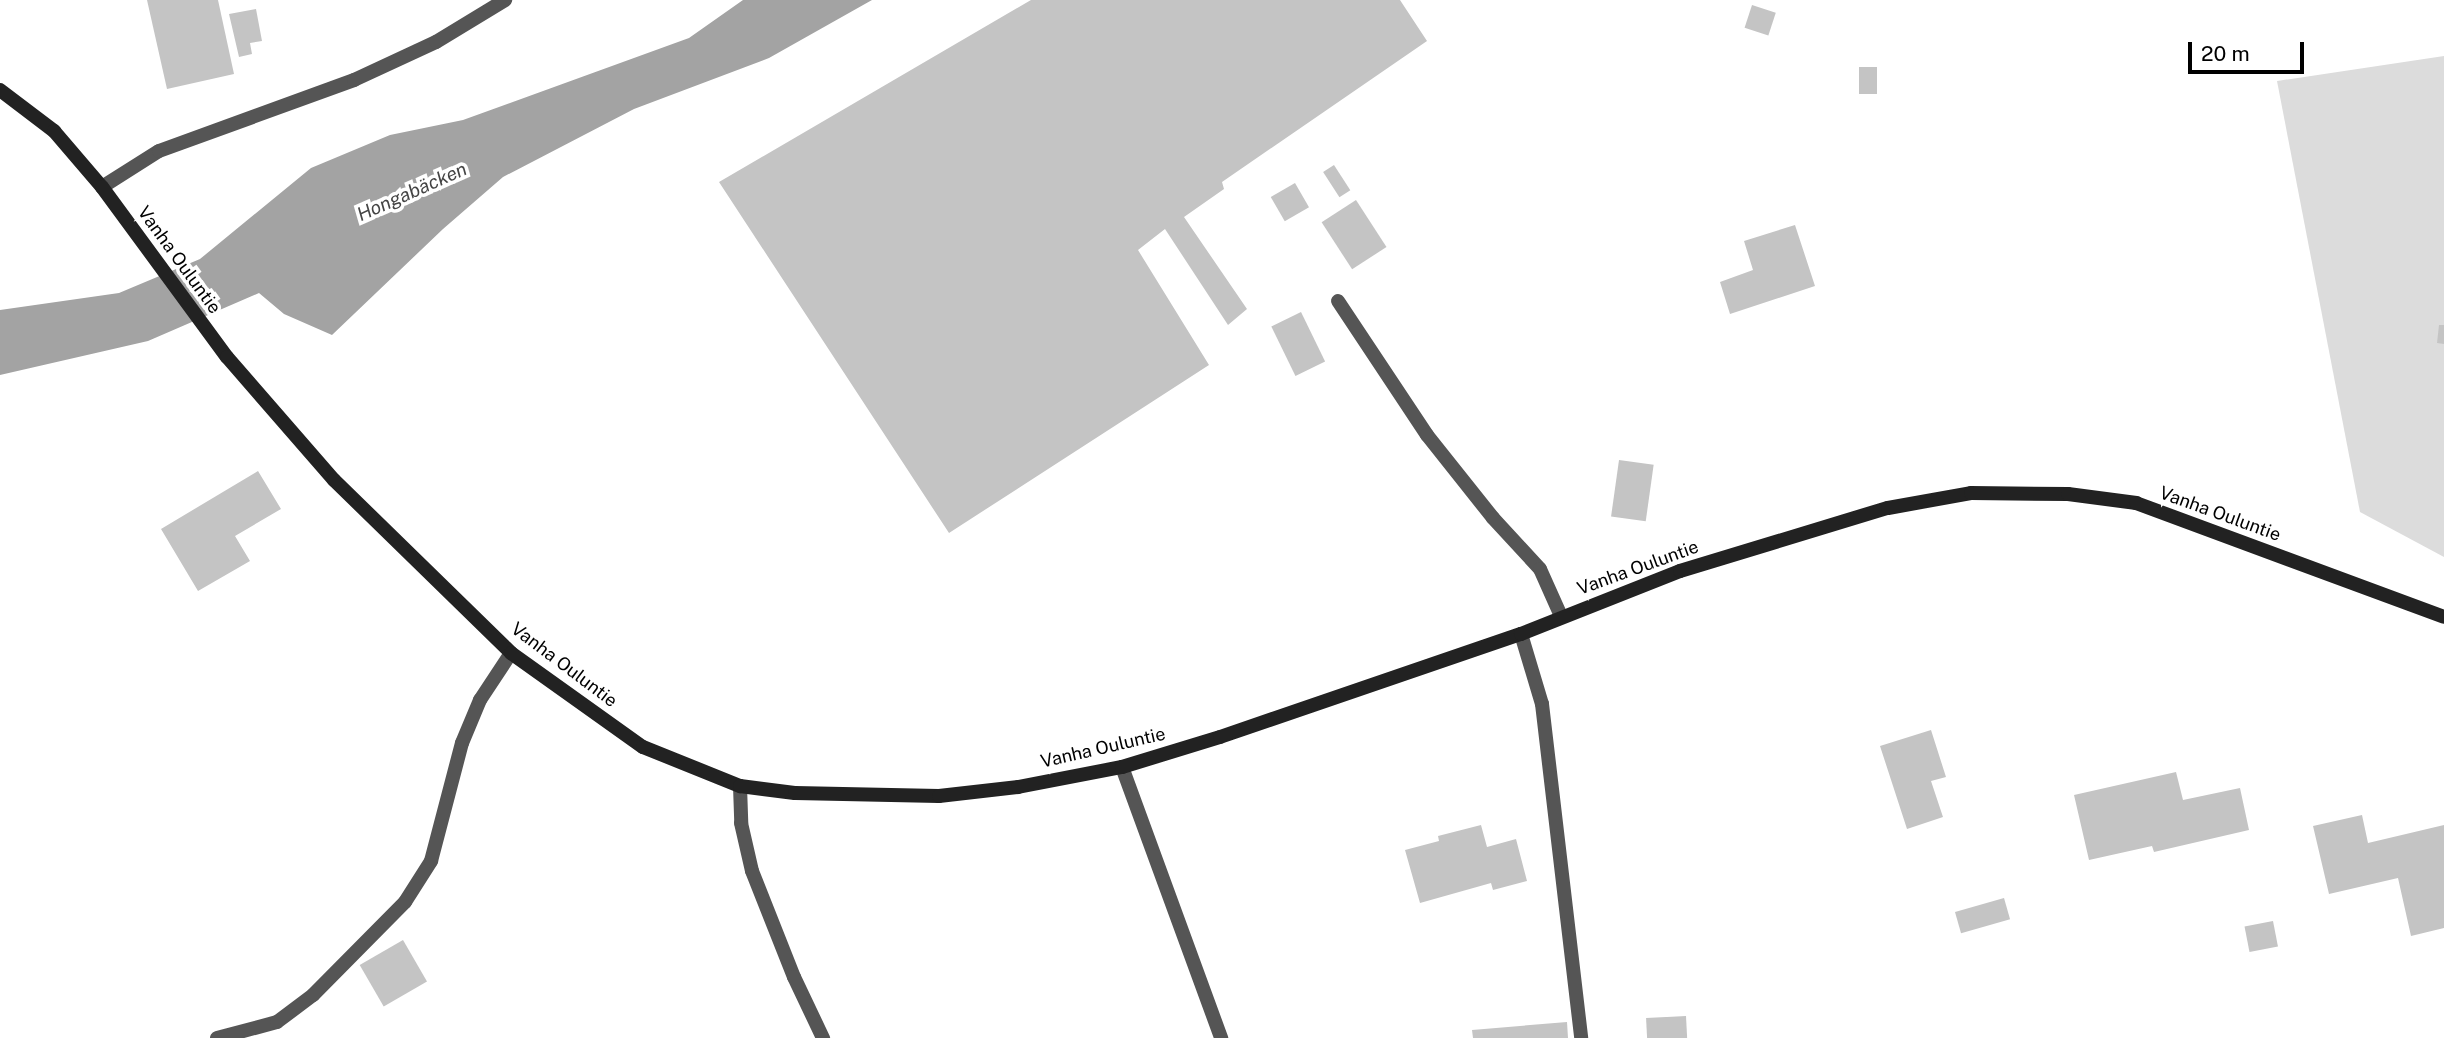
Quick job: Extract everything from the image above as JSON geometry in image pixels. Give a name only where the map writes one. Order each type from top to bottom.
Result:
[{"type":"street","name":"Vanha Ouluntie","points":[[0,90],[54,131],[102,187],[227,358],[334,480],[511,653],[643,747],[740,786],[795,793],[939,796],[1018,788],[1122,767],[1220,737],[1521,634],[1680,571],[1888,508],[1971,493],[2068,494],[2136,503],[2444,617]]},
{"type":"lane","points":[[102,187],[159,151],[354,80],[436,42],[505,0]]},
{"type":"lane","points":[[1338,301],[1427,435],[1493,518],[1540,569],[1561,616]]},
{"type":"lane","points":[[1521,634],[1542,704],[1581,1038]]},
{"type":"lane","points":[[217,1038],[277,1022],[313,995],[405,902],[431,861],[466,732],[480,700],[511,653]]},
{"type":"lane","points":[[1122,767],[1221,1038]]},
{"type":"lane","points":[[740,786],[741,823],[752,871],[794,977],[823,1038]]},
{"type":"shaded area","points":[[2444,56],[2444,557],[2360,512],[2277,81]]},
{"type":"water","name":"Hongabäcken","points":[[743,0],[872,0],[769,58],[634,109],[503,177],[443,229],[332,335],[284,314],[259,293],[148,341],[0,375],[0,310],[119,293],[200,259],[311,168],[390,135],[463,120],[689,38]]},
{"type":"building","points":[[147,0],[218,0],[234,74],[167,89]]},
{"type":"building","points":[[1031,0],[1400,0],[1427,41],[1222,182],[1224,189],[1184,217],[1247,309],[1228,325],[1165,229],[1138,250],[1209,365],[949,533],[719,182]]},
{"type":"building","points":[[1752,5],[1776,13],[1768,36],[1745,28]]},
{"type":"building","points":[[256,9],[262,41],[250,43],[252,54],[239,57],[229,14]]},
{"type":"building","points":[[1859,67],[1877,67],[1877,94],[1859,94]]},
{"type":"building","points":[[1334,165],[1350,190],[1339,197],[1323,172]]},
{"type":"building","points":[[1295,183],[1309,207],[1285,221],[1271,197]]},
{"type":"building","points":[[1356,200],[1386,247],[1352,269],[1322,222]]},
{"type":"building","points":[[1795,225],[1815,286],[1730,314],[1720,282],[1753,270],[1744,241]]},
{"type":"building","points":[[1301,312],[1325,361],[1295,376],[1271,326]]},
{"type":"building","points":[[2439,325],[2444,325],[2444,344],[2437,343]]},
{"type":"building","points":[[1619,460],[1654,465],[1646,521],[1611,516]]},
{"type":"building","points":[[258,471],[281,509],[235,536],[250,561],[198,591],[161,529]]},
{"type":"building","points":[[1931,730],[1946,777],[1931,781],[1943,817],[1907,829],[1880,746]]},
{"type":"building","points":[[2176,772],[2183,800],[2240,788],[2249,830],[2154,852],[2152,846],[2089,860],[2074,795]]},
{"type":"building","points":[[2362,815],[2368,843],[2444,825],[2444,928],[2411,936],[2398,878],[2329,894],[2313,826]]},
{"type":"building","points":[[1481,825],[1487,847],[1516,839],[1527,881],[1493,890],[1491,883],[1420,903],[1405,850],[1439,841],[1438,836]]},
{"type":"building","points":[[2004,898],[2010,919],[1961,933],[1955,912]]},
{"type":"building","points":[[2273,921],[2278,947],[2249,952],[2245,927]]},
{"type":"building","points":[[403,940],[427,982],[384,1007],[360,965]]},
{"type":"building","points":[[1686,1016],[1687,1038],[1647,1038],[1646,1018]]},
{"type":"building","points":[[1567,1022],[1568,1038],[1473,1038],[1472,1030]]}]
